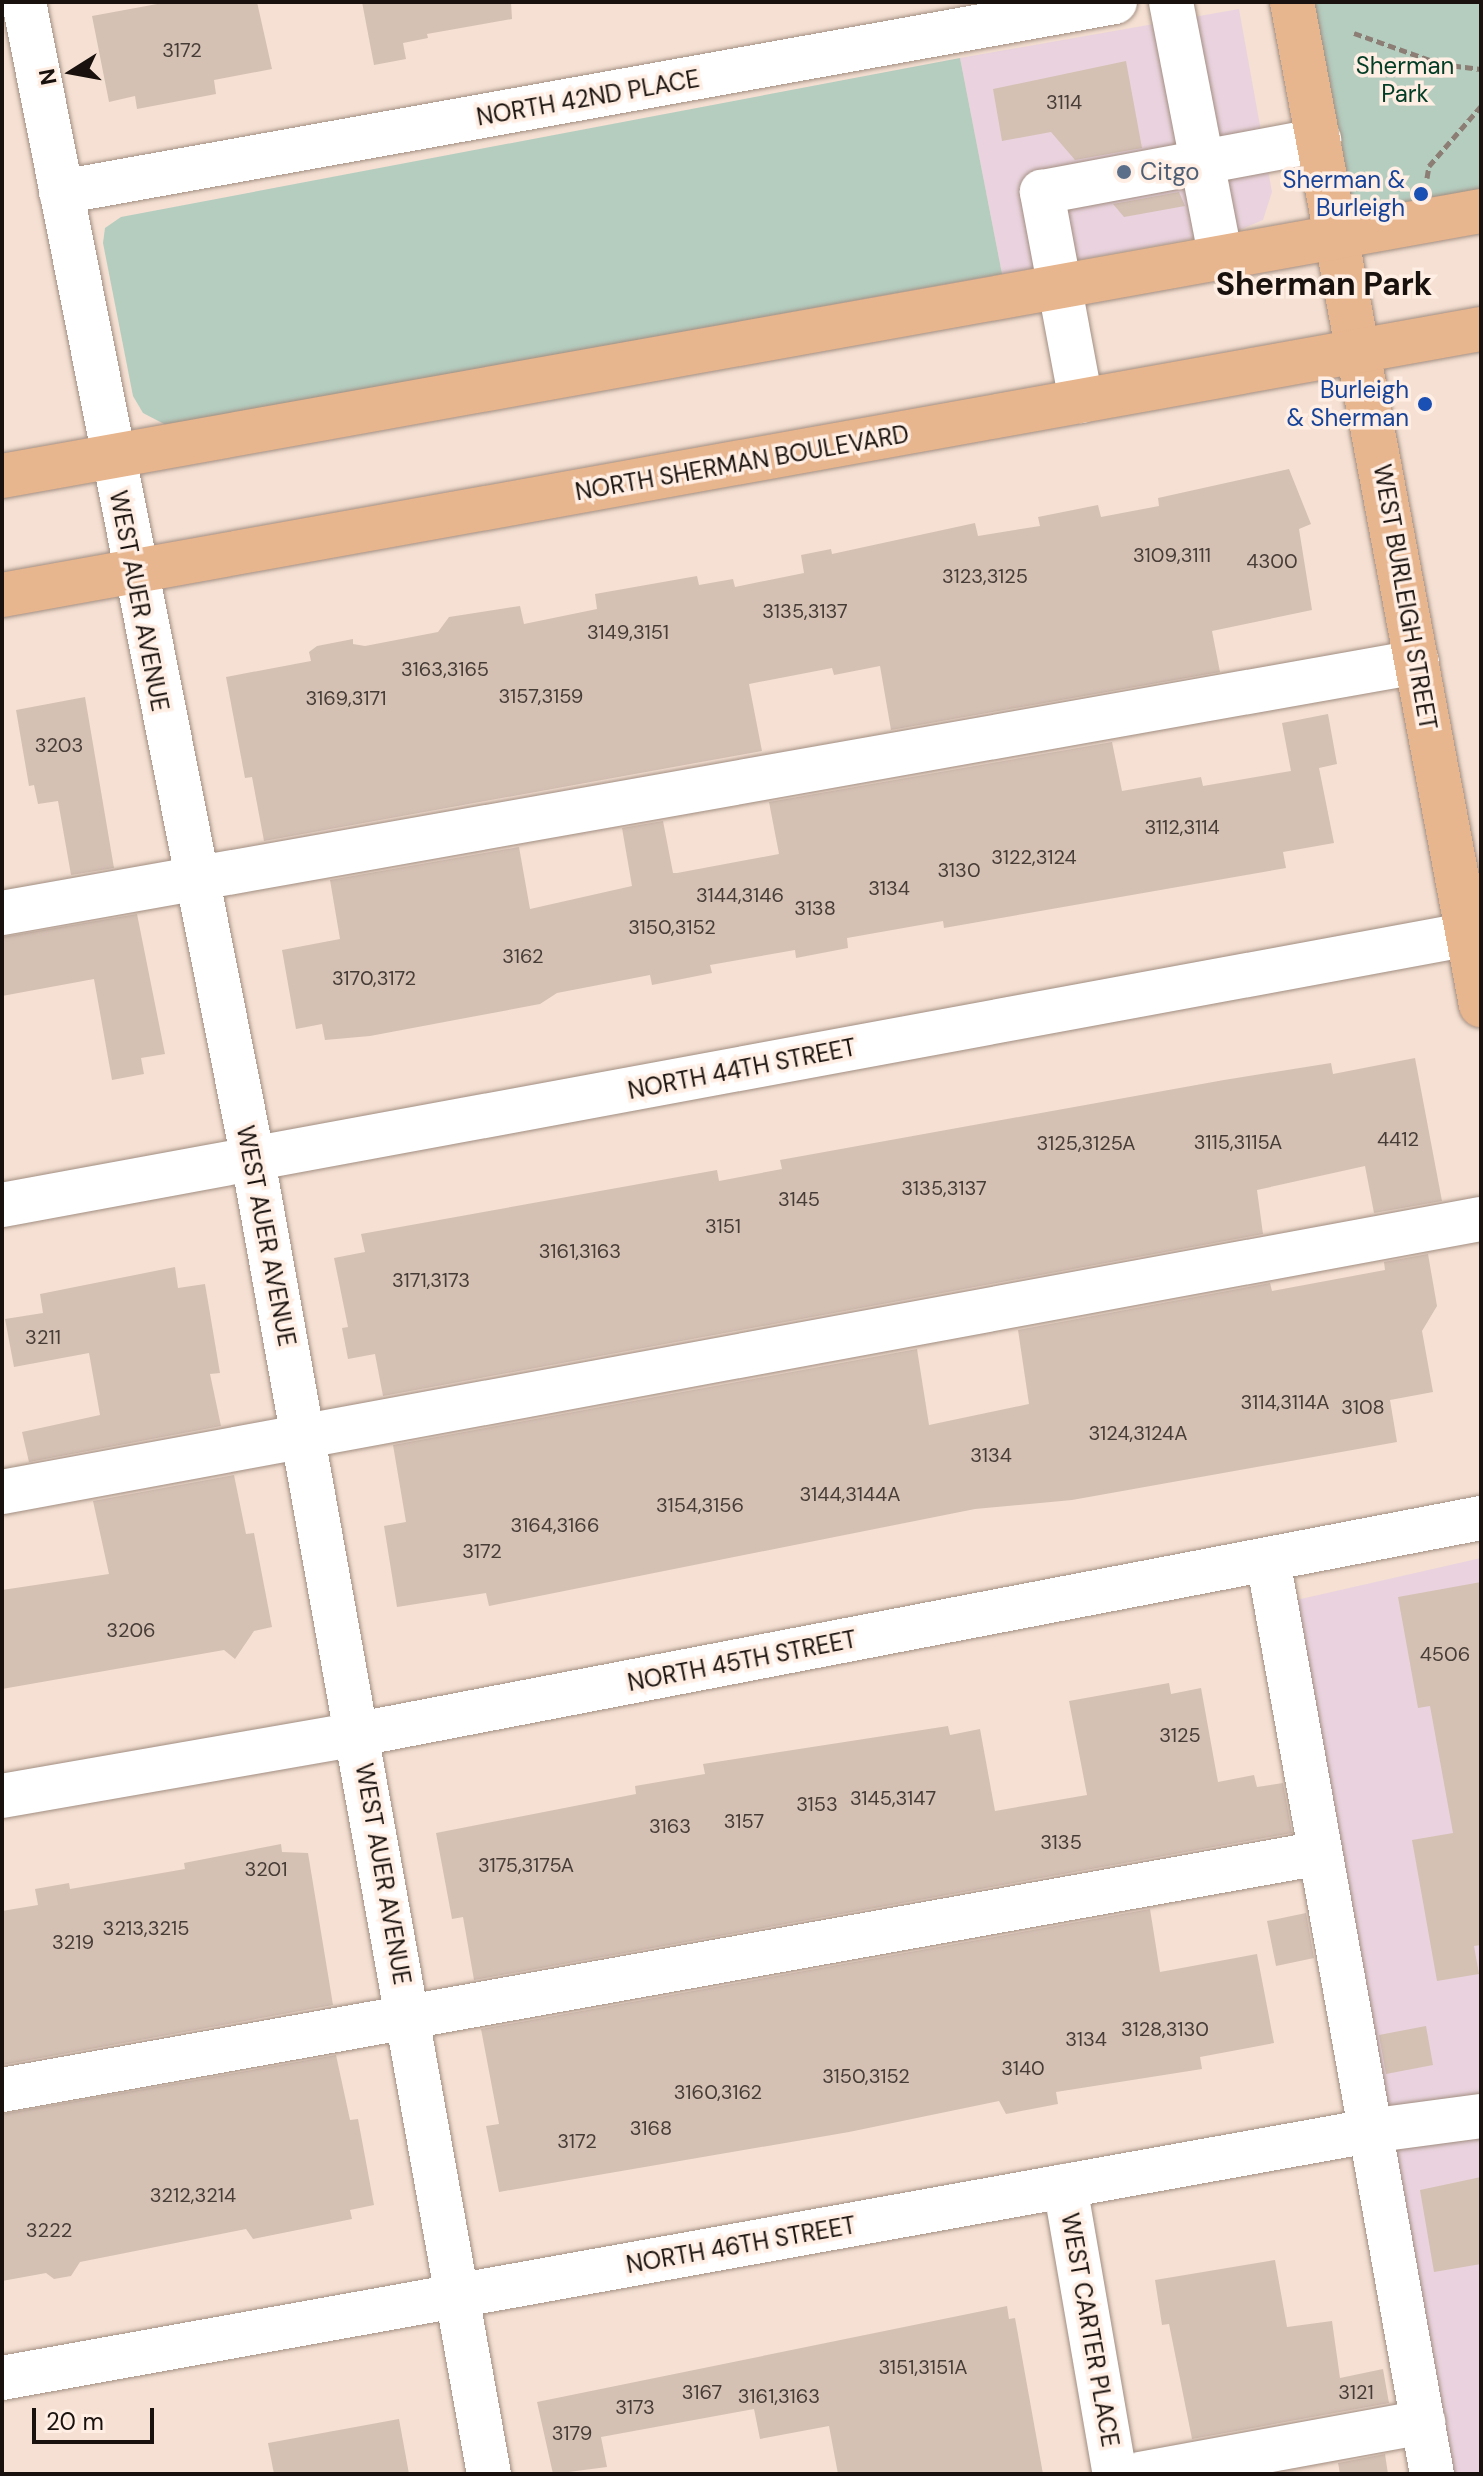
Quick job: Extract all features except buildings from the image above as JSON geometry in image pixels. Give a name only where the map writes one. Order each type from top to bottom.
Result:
[{"type":"main road","name":"WEST BURLEIGH STREET","points":[[1292,2],[1417,662],[1475,933],[1481,1005]]},
{"type":"main road","points":[[2,476],[1481,211]]},
{"type":"main road","name":"NORTH SHERMAN BOULEVARD","points":[[2,595],[133,574],[1481,329]]},
{"type":"street","name":"WEST AUER AVENUE","points":[[24,2],[133,574],[253,1160],[359,1734],[489,2474]]},
{"type":"street","name":"NORTH 42ND PLACE","points":[[61,192],[980,15],[1115,2]]},
{"type":"street","points":[[1171,2],[1221,259]]},
{"type":"street","points":[[1081,401],[1042,192],[1319,140]]},
{"type":"street","points":[[2,913],[1417,662]]},
{"type":"street","name":"NORTH 44TH STREET","points":[[2,1205],[1475,933]]},
{"type":"street","points":[[2,1492],[1481,1219]]},
{"type":"street","name":"NORTH 45TH STREET","points":[[2,1796],[359,1734],[1481,1518]]},
{"type":"street","points":[[1268,1560],[1432,2474]]},
{"type":"street","points":[[2,2090],[1320,1853]]},
{"type":"street","name":"NORTH 46TH STREET","points":[[2,2378],[1369,2131],[1481,2116]]},
{"type":"street","name":"WEST CARTER PLACE","points":[[1065,2186],[1115,2474]]},
{"type":"street","points":[[1140,2474],[1423,2422]]},
{"type":"path","points":[[1354,33],[1441,64],[1481,69]]},
{"type":"path","points":[[1427,182],[1429,166],[1481,106]]},
{"type":"shaded area","points":[[1239,9],[1272,192],[1263,220],[1239,230],[1002,274],[960,58]]},
{"type":"shaded area","points":[[1481,1558],[1481,2474],[1435,2474],[1270,1606]]},
{"type":"green space","name":"Sherman Park","points":[[1313,2],[1481,2],[1481,190],[1353,213]]},
{"type":"green space","points":[[960,58],[1002,274],[166,425],[143,413],[133,396],[103,243],[105,228],[121,217]]},
{"type":"place","name":"Citgo","points":[[1124,172]]},
{"type":"place","name":"Sherman & Burleigh","points":[[1421,194]]},
{"type":"place","name":"Burleigh & Sherman","points":[[1425,404]]},
{"type":"district","name":"Sherman Park","points":[[1324,284]]}]
